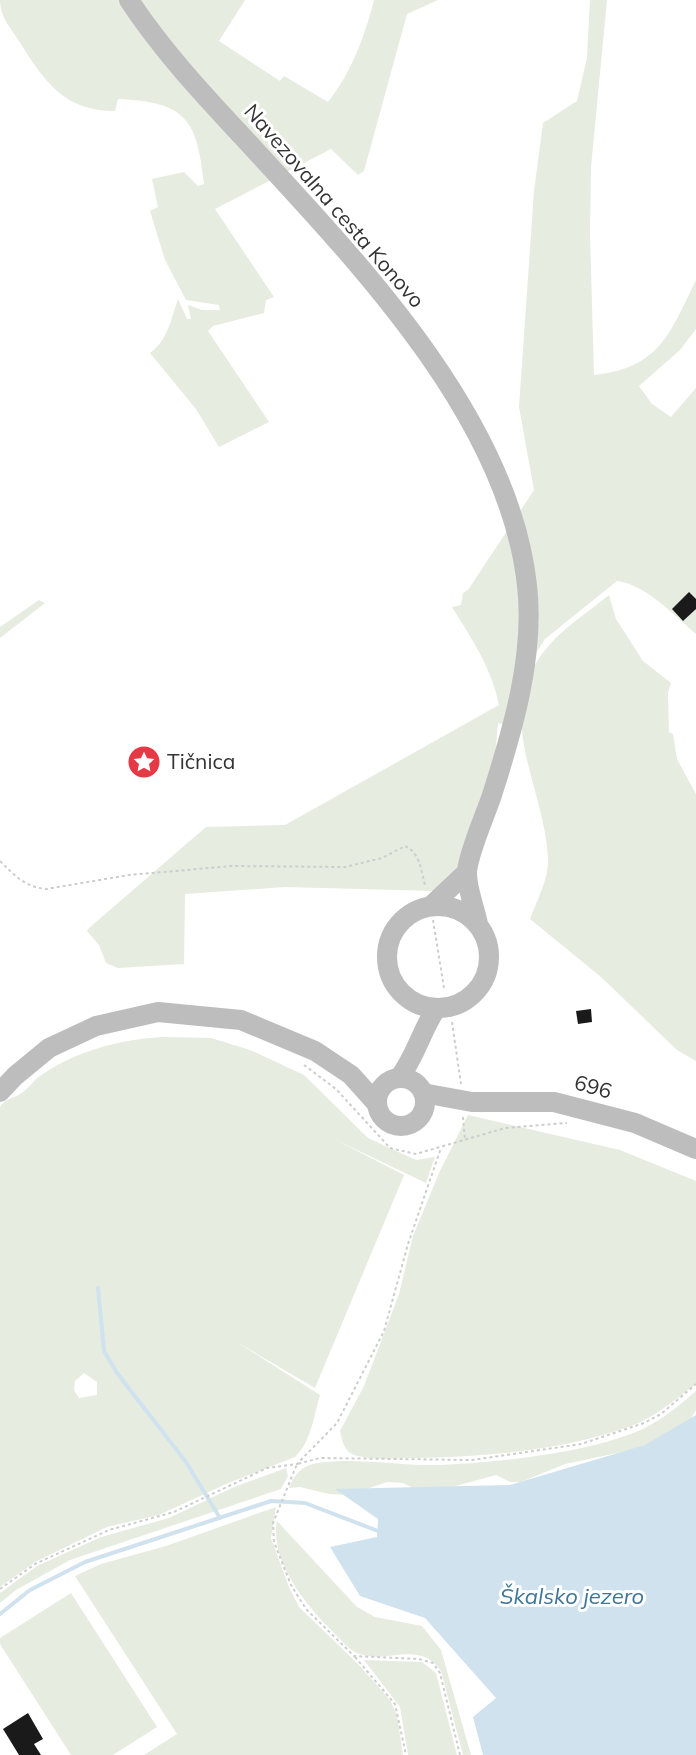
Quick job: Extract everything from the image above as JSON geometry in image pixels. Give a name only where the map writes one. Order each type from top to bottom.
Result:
[{"type":"main road","name":"Navezovalna cesta Konovo","points":[[129,0],[183,71],[343,247],[411,331],[464,412],[502,486],[517,534],[527,584],[529,621],[526,656],[505,752],[467,872],[432,912],[416,910],[402,920],[392,934],[387,951],[388,968],[394,984],[405,997],[423,1028]]},
{"type":"main road","name":"Navezovalna cesta Konovo","points":[[436,1009],[453,1007],[468,999],[480,987],[488,972],[490,955],[487,939],[478,924],[467,872]]},
{"type":"main road","points":[[432,912],[449,906],[465,913],[478,924]]},
{"type":"main road","points":[[405,997],[420,1005],[436,1009],[423,1028],[407,1083]]},
{"type":"main road","name":"696","points":[[0,1092],[15,1076],[49,1048],[96,1026],[158,1012],[241,1020],[315,1051],[351,1075],[377,1104],[383,1118],[398,1126],[414,1122],[420,1116],[467,1109],[554,1102],[635,1123],[696,1149]]},
{"type":"main road","name":"696","points":[[351,1075],[407,1083],[467,1109]]},
{"type":"main road","points":[[377,1104],[380,1089],[407,1083]]},
{"type":"main road","points":[[407,1083],[425,1101],[420,1116]]},
{"type":"path","points":[[0,861],[21,881],[33,888],[46,888],[129,875],[231,866],[345,867],[382,858],[405,846],[412,850],[419,861],[425,885]]},
{"type":"path","points":[[432,912],[444,988]]},
{"type":"path","points":[[452,1022],[461,1084]]},
{"type":"path","points":[[300,1062],[336,1089],[390,1148],[416,1154],[505,1128],[569,1122]]},
{"type":"path","points":[[465,1140],[467,1109]]},
{"type":"path","points":[[406,1755],[395,1704],[380,1683],[306,1609],[291,1585],[274,1542],[273,1523],[283,1493],[297,1464],[337,1423],[384,1331],[408,1244],[441,1148]]},
{"type":"path","points":[[0,1589],[35,1564],[109,1530],[174,1512],[267,1468],[320,1458],[472,1460],[581,1444],[618,1434],[661,1414],[696,1384]]},
{"type":"path","points":[[354,1656],[419,1659],[433,1663],[440,1673],[460,1755]]},
{"type":"shaded area","points":[[0,0],[245,0],[219,41],[280,81],[284,76],[328,102],[344,79],[356,54],[374,0],[438,0],[407,14],[364,171],[358,175],[331,149],[215,209],[274,297],[266,300],[264,313],[213,326],[208,331],[269,422],[219,447],[196,409],[150,353],[165,335],[178,299],[187,319],[191,319],[188,305],[202,310],[220,310],[219,305],[186,300],[165,260],[150,211],[158,207],[152,179],[184,172],[198,186],[204,184],[192,129],[184,118],[159,104],[118,99],[115,111],[97,110],[82,106],[57,91],[37,69],[6,22]]},
{"type":"shaded area","points":[[590,0],[607,0],[591,167],[590,234],[594,375],[634,365],[660,345],[670,332],[696,280],[696,329],[680,350],[639,386],[652,404],[671,417],[696,388],[696,634],[648,594],[628,583],[617,581],[545,639],[527,667],[515,727],[498,723],[489,824],[471,892],[285,887],[185,894],[184,964],[118,968],[106,963],[99,945],[87,931],[89,928],[206,827],[285,825],[499,705],[492,679],[452,607],[461,605],[463,593],[468,590],[534,490],[519,407],[534,191],[543,123],[577,101],[587,58]]},
{"type":"shaded area","points":[[609,595],[616,619],[643,661],[671,683],[668,693],[669,732],[673,734],[677,759],[696,794],[696,1061],[677,1050],[601,977],[530,919],[545,882],[548,858],[544,829],[524,746],[521,720],[524,693],[534,667],[553,641]]},
{"type":"shaded area","points":[[39,600],[45,603],[0,638],[0,627]]},
{"type":"shaded area","points":[[147,1038],[211,1038],[250,1050],[304,1075],[368,1138],[416,1160],[435,1157],[426,1183],[336,1140],[404,1175],[315,1388],[235,1341],[320,1395],[305,1444],[295,1457],[226,1484],[159,1515],[107,1527],[35,1562],[0,1587],[0,1107],[5,1101],[20,1094],[40,1076],[68,1060],[99,1048]],"holes":[[[84,1373],[97,1382],[97,1395],[79,1398],[74,1390],[75,1381]]]},
{"type":"shaded area","points":[[468,1115],[620,1150],[696,1181],[696,1384],[657,1413],[631,1426],[604,1435],[550,1447],[467,1456],[382,1459],[352,1454],[345,1447],[340,1431],[364,1386],[399,1294],[413,1236],[439,1173]]},
{"type":"shaded area","points":[[696,1391],[696,1410],[684,1430],[660,1444],[565,1464],[521,1482],[510,1482],[496,1475],[452,1487],[413,1488],[403,1483],[387,1482],[349,1495],[329,1494],[300,1487],[289,1488],[300,1471],[318,1463],[363,1461],[422,1465],[461,1464],[517,1459],[578,1449],[631,1434],[652,1424]]},
{"type":"shaded area","points":[[286,1468],[288,1476],[281,1489],[70,1560],[16,1590],[0,1603],[0,1593],[37,1566],[101,1537],[169,1518],[234,1487]]},
{"type":"shaded area","points":[[276,1507],[271,1538],[299,1607],[359,1665],[390,1700],[397,1715],[403,1755],[144,1755],[177,1734],[75,1576],[101,1564],[166,1546]]},
{"type":"shaded area","points":[[277,1521],[357,1607],[375,1617],[422,1626],[441,1650],[471,1755],[463,1755],[441,1671],[432,1661],[422,1656],[411,1654],[376,1657],[353,1651],[346,1645],[314,1612],[293,1584],[279,1552],[276,1537]]},
{"type":"shaded area","points":[[71,1593],[157,1727],[113,1755],[71,1755],[0,1644],[0,1638]]},
{"type":"shaded area","points":[[364,1660],[422,1662],[436,1673],[457,1755],[408,1755],[400,1707]]},
{"type":"water","name":"Škalsko jezero","points":[[696,1415],[696,1755],[483,1755],[473,1717],[496,1698],[425,1618],[360,1596],[330,1547],[377,1537],[378,1519],[335,1489],[510,1485],[645,1445]]},
{"type":"building","points":[[689,592],[696,599],[696,609],[683,621],[672,609]]},
{"type":"building","points":[[591,1009],[592,1022],[578,1024],[576,1011]]},
{"type":"building","points":[[28,1713],[43,1739],[34,1744],[41,1755],[19,1755],[3,1729]]},
{"type":"waterway","points":[[98,1288],[104,1351],[117,1373],[186,1462],[220,1518]]},
{"type":"waterway","points":[[0,1614],[30,1590],[85,1562],[271,1501],[305,1503],[378,1531]]},
{"type":"place","name":"Tičnica","points":[[144,762]]}]
